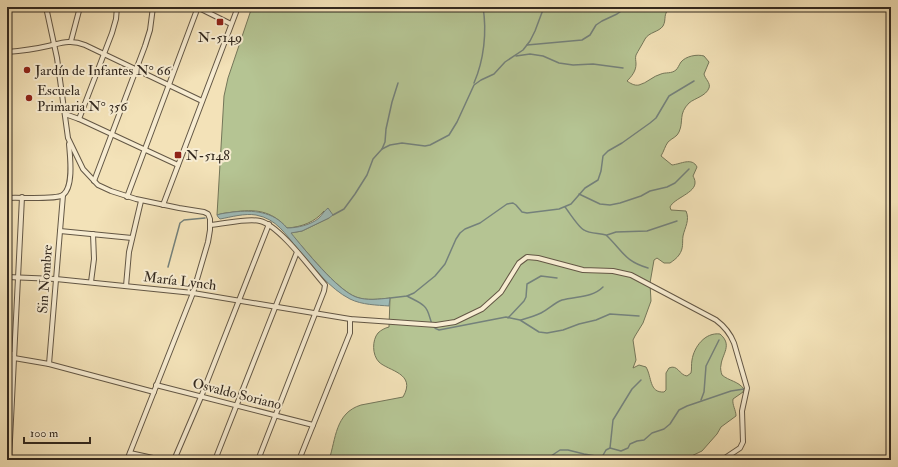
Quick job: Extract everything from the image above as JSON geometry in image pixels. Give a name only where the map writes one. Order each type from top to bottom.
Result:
[{"type":"street","name":"Sin Nombre","points":[[46,7],[54,43],[65,114],[70,160],[69,182],[67,190],[63,195],[49,364]]},
{"type":"street","points":[[71,41],[80,7]]},
{"type":"street","points":[[79,119],[114,26],[117,7]]},
{"type":"street","points":[[94,182],[150,30],[152,7]]},
{"type":"street","points":[[127,197],[198,7],[231,24]]},
{"type":"street","points":[[163,205],[238,7]]},
{"type":"street","points":[[7,52],[49,46],[54,43],[71,41],[80,43],[202,101]]},
{"type":"street","points":[[65,114],[79,119],[178,165]]},
{"type":"street","points":[[68,138],[83,169],[94,182],[104,188],[127,197],[204,212],[209,216],[210,225],[208,242],[193,293],[127,460]]},
{"type":"street","points":[[7,198],[54,198],[63,195]]},
{"type":"street","points":[[9,460],[9,400],[14,356],[22,197]]},
{"type":"street","points":[[126,286],[129,252],[141,200]]},
{"type":"street","points":[[210,225],[255,220],[269,224],[278,231],[325,285],[324,291],[258,460]]},
{"type":"street","points":[[174,460],[201,397],[269,224]]},
{"type":"street","points":[[60,231],[132,238]]},
{"type":"street","points":[[91,282],[94,258],[93,234]]},
{"type":"street","points":[[215,460],[297,252]]},
{"type":"street","name":"María Lynch","points":[[7,277],[91,282],[193,293],[350,319],[436,325],[455,322],[474,314],[492,301],[501,292],[519,263],[527,257],[538,258],[583,270],[613,271],[631,275],[716,320],[726,329],[734,342],[747,388],[742,411],[743,442],[740,448],[722,460]]},
{"type":"street","points":[[299,460],[350,333],[350,319]]},
{"type":"street","points":[[7,354],[154,392]]},
{"type":"street","name":"Osvaldo Soriano","points":[[156,385],[313,425]]},
{"type":"street","points":[[130,453],[162,460]]},
{"type":"green space","points":[[252,7],[671,7],[666,14],[663,26],[645,39],[636,55],[636,67],[627,81],[635,85],[642,84],[658,75],[674,71],[686,58],[701,55],[704,56],[709,62],[704,74],[709,83],[709,88],[708,91],[691,101],[686,107],[682,114],[678,134],[668,142],[661,156],[672,165],[692,162],[697,167],[693,176],[695,182],[692,189],[670,207],[671,210],[686,211],[687,214],[682,248],[678,256],[670,263],[664,263],[657,258],[654,260],[650,283],[651,301],[643,323],[633,340],[636,360],[633,368],[639,365],[646,367],[653,387],[659,392],[664,392],[666,390],[666,373],[669,368],[674,367],[682,374],[687,376],[691,373],[693,355],[701,341],[710,335],[720,334],[726,342],[726,350],[721,366],[722,375],[739,384],[744,389],[743,392],[733,399],[736,416],[721,427],[717,434],[702,451],[683,460],[329,460],[335,435],[341,420],[346,414],[352,409],[361,405],[403,397],[406,389],[406,383],[400,374],[379,362],[374,352],[376,336],[380,331],[389,327],[390,298],[364,299],[348,293],[331,278],[290,233],[302,231],[329,218],[324,211],[317,218],[308,223],[287,228],[275,217],[262,212],[241,211],[217,215],[224,96],[228,78]]},
{"type":"water","points":[[328,208],[333,215],[329,218],[302,231],[291,233],[322,269],[348,293],[364,299],[390,298],[389,306],[359,302],[343,295],[322,277],[285,233],[270,220],[256,215],[247,214],[220,219],[217,215],[240,211],[262,213],[275,218],[287,228],[291,228],[312,223]]},
{"type":"waterway","points":[[474,83],[484,46],[485,26],[483,7]]},
{"type":"waterway","points":[[382,149],[390,145],[402,143],[425,146],[430,145],[449,135],[457,122],[474,85],[494,74],[505,62],[523,50],[535,31],[544,7]]},
{"type":"waterway","points":[[527,45],[582,40],[590,35],[596,25],[627,7]]},
{"type":"waterway","points":[[516,56],[530,54],[543,56],[559,63],[573,65],[593,64],[623,68]]},
{"type":"waterway","points":[[390,298],[407,296],[414,293],[435,276],[445,264],[460,233],[465,229],[480,223],[507,204],[513,203],[522,212],[527,213],[559,209],[571,204],[585,188],[598,180],[603,156],[608,151],[650,123],[656,118],[669,96],[694,81]]},
{"type":"waterway","points":[[333,215],[344,209],[367,175],[373,159],[382,149],[385,142],[386,129],[392,102],[398,83]]},
{"type":"waterway","points":[[579,194],[600,204],[610,205],[620,203],[641,196],[650,191],[667,187],[675,183],[689,169]]},
{"type":"waterway","points":[[565,207],[582,229],[589,232],[606,235],[629,259],[648,268]]},
{"type":"waterway","points":[[168,267],[180,223],[184,220],[205,218]]},
{"type":"waterway","points":[[607,235],[616,232],[647,231],[677,221]]},
{"type":"waterway","points":[[508,318],[524,301],[526,297],[527,284],[541,276],[557,278]]},
{"type":"waterway","points":[[521,320],[541,313],[562,300],[589,295],[599,291],[603,287]]},
{"type":"waterway","points":[[407,296],[424,306],[433,326],[439,330],[506,317],[520,320],[539,332],[547,333],[563,330],[610,314],[639,316]]},
{"type":"waterway","points":[[701,400],[704,392],[706,366],[719,340]]},
{"type":"waterway","points":[[610,448],[613,420],[632,389],[641,380]]},
{"type":"waterway","points":[[528,460],[548,458],[560,450],[568,450],[602,457],[606,450],[610,448],[621,451],[628,448],[630,444],[644,440],[652,433],[664,429],[670,424],[679,410],[731,391],[744,389]]},
{"type":"place","name":"N-5149","points":[[220,22]]},
{"type":"place","name":"Jardín de Infantes N° 66","points":[[27,70]]},
{"type":"place","name":"Escuela Primaria N° 356","points":[[29,98]]},
{"type":"place","name":"N-5148","points":[[178,155]]}]
